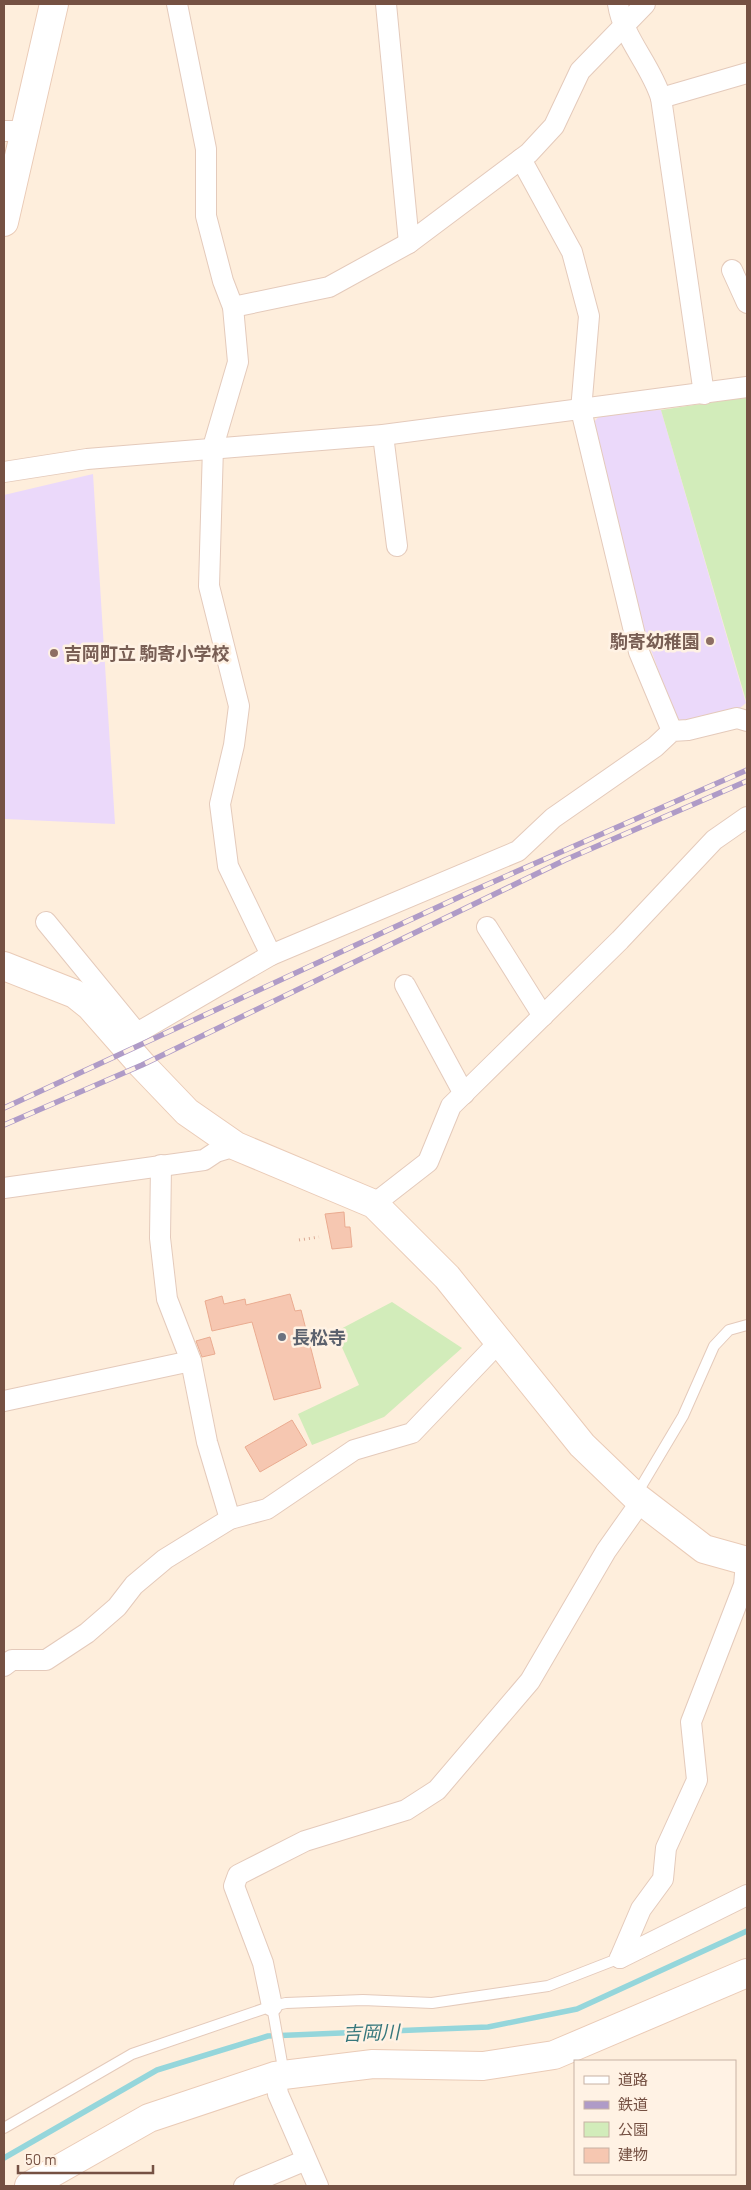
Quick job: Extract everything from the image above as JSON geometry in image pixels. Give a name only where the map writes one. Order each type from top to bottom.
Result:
[{"type":"street","points":[[4,222],[14,131],[54,4]]},
{"type":"street","points":[[178,4],[206,149],[206,216],[223,281],[233,307],[238,362],[213,448],[210,586],[239,706],[234,745],[220,804],[228,866],[271,956]]},
{"type":"street","points":[[386,4],[410,243]]},
{"type":"street","points":[[618,4],[624,26],[655,79],[661,98],[704,394]]},
{"type":"street","points":[[233,307],[329,287],[410,243],[521,159],[554,126],[580,71],[645,4]]},
{"type":"street","points":[[661,98],[747,73]]},
{"type":"street","points":[[521,159],[572,252],[589,316],[582,410],[639,652],[672,730]]},
{"type":"street","points":[[732,270],[747,303]]},
{"type":"street","points":[[4,472],[87,459],[383,435],[747,387]]},
{"type":"street","points":[[383,435],[397,546]]},
{"type":"street","points":[[4,966],[84,987],[137,1033],[271,956],[518,851],[553,818],[655,747],[672,730],[688,730],[737,718],[747,721]]},
{"type":"street","points":[[374,1204],[428,1162],[451,1106],[620,940],[714,840],[747,817]]},
{"type":"street","points":[[46,922],[84,987],[90,1006],[142,1066],[188,1112],[236,1146],[374,1204],[446,1277],[582,1445],[639,1498],[704,1549],[747,1561],[744,1585],[691,1722],[697,1780],[666,1848],[663,1879],[642,1908],[620,1958]]},
{"type":"street","points":[[486,927],[543,1016]]},
{"type":"street","points":[[404,985],[464,1094]]},
{"type":"street","points":[[4,1188],[204,1160],[216,1152],[236,1146]]},
{"type":"street","points":[[161,1165],[160,1238],[167,1299],[191,1361],[207,1442],[230,1519]]},
{"type":"street","points":[[4,1666],[12,1660],[46,1660],[87,1633],[110,1614],[134,1585],[165,1559],[230,1519],[267,1509],[354,1450],[412,1433],[500,1342]]},
{"type":"street","points":[[4,1401],[191,1361]]},
{"type":"street","points":[[273,2011],[263,1963],[234,1886],[238,1875],[305,1840],[406,1810],[437,1790],[530,1682],[639,1498]]},
{"type":"street","points":[[620,1958],[747,1895]]},
{"type":"street","points":[[29,2186],[149,2118],[280,2069],[374,2064],[483,2066],[554,2055],[747,1973]]},
{"type":"street","points":[[280,2069],[278,2094],[318,2186]]},
{"type":"street","points":[[244,2186],[306,2160]]},
{"type":"lane","points":[[639,1498],[683,1416],[714,1346],[729,1330],[747,1325]]},
{"type":"lane","points":[[4,2128],[132,2054],[273,2011],[286,2003],[363,2000],[432,2003],[548,1986],[620,1958]]},
{"type":"lane","points":[[273,2011],[280,2069]]},
{"type":"path","points":[[299,1240],[319,1237]]},
{"type":"shaded area","points":[[661,410],[746,703],[736,711],[690,725],[675,717],[639,616],[594,422],[602,413]]},
{"type":"shaded area","name":"吉岡町立 駒寄小学校","points":[[93,474],[115,824],[5,819],[4,495]]},
{"type":"green space","points":[[747,397],[747,704],[661,410]]},
{"type":"green space","points":[[392,1302],[462,1348],[384,1417],[312,1445],[298,1414],[359,1385],[335,1332]]},
{"type":"building","points":[[344,1212],[345,1227],[350,1227],[352,1247],[332,1249],[325,1214]]},
{"type":"building","name":"長松寺","points":[[290,1294],[295,1311],[301,1310],[321,1388],[274,1400],[252,1322],[212,1331],[205,1301],[222,1296],[224,1304],[245,1299],[246,1305]]},
{"type":"building","points":[[210,1337],[215,1354],[202,1357],[196,1341]]},
{"type":"building","points":[[292,1420],[307,1445],[260,1472],[245,1447]]},
{"type":"waterway","name":"吉岡川","points":[[4,2158],[157,2070],[268,2036],[488,2027],[577,2009],[747,1931]]},
{"type":"railway","points":[[4,1108],[468,893],[747,770]]},
{"type":"railway","points":[[4,1125],[142,1065],[565,860],[747,781]]},
{"type":"place","name":"駒寄幼稚園","points":[[710,641]]},
{"type":"place","name":"吉岡町立 駒寄小学校","points":[[54,653]]},
{"type":"place","name":"長松寺","points":[[282,1337]]}]
